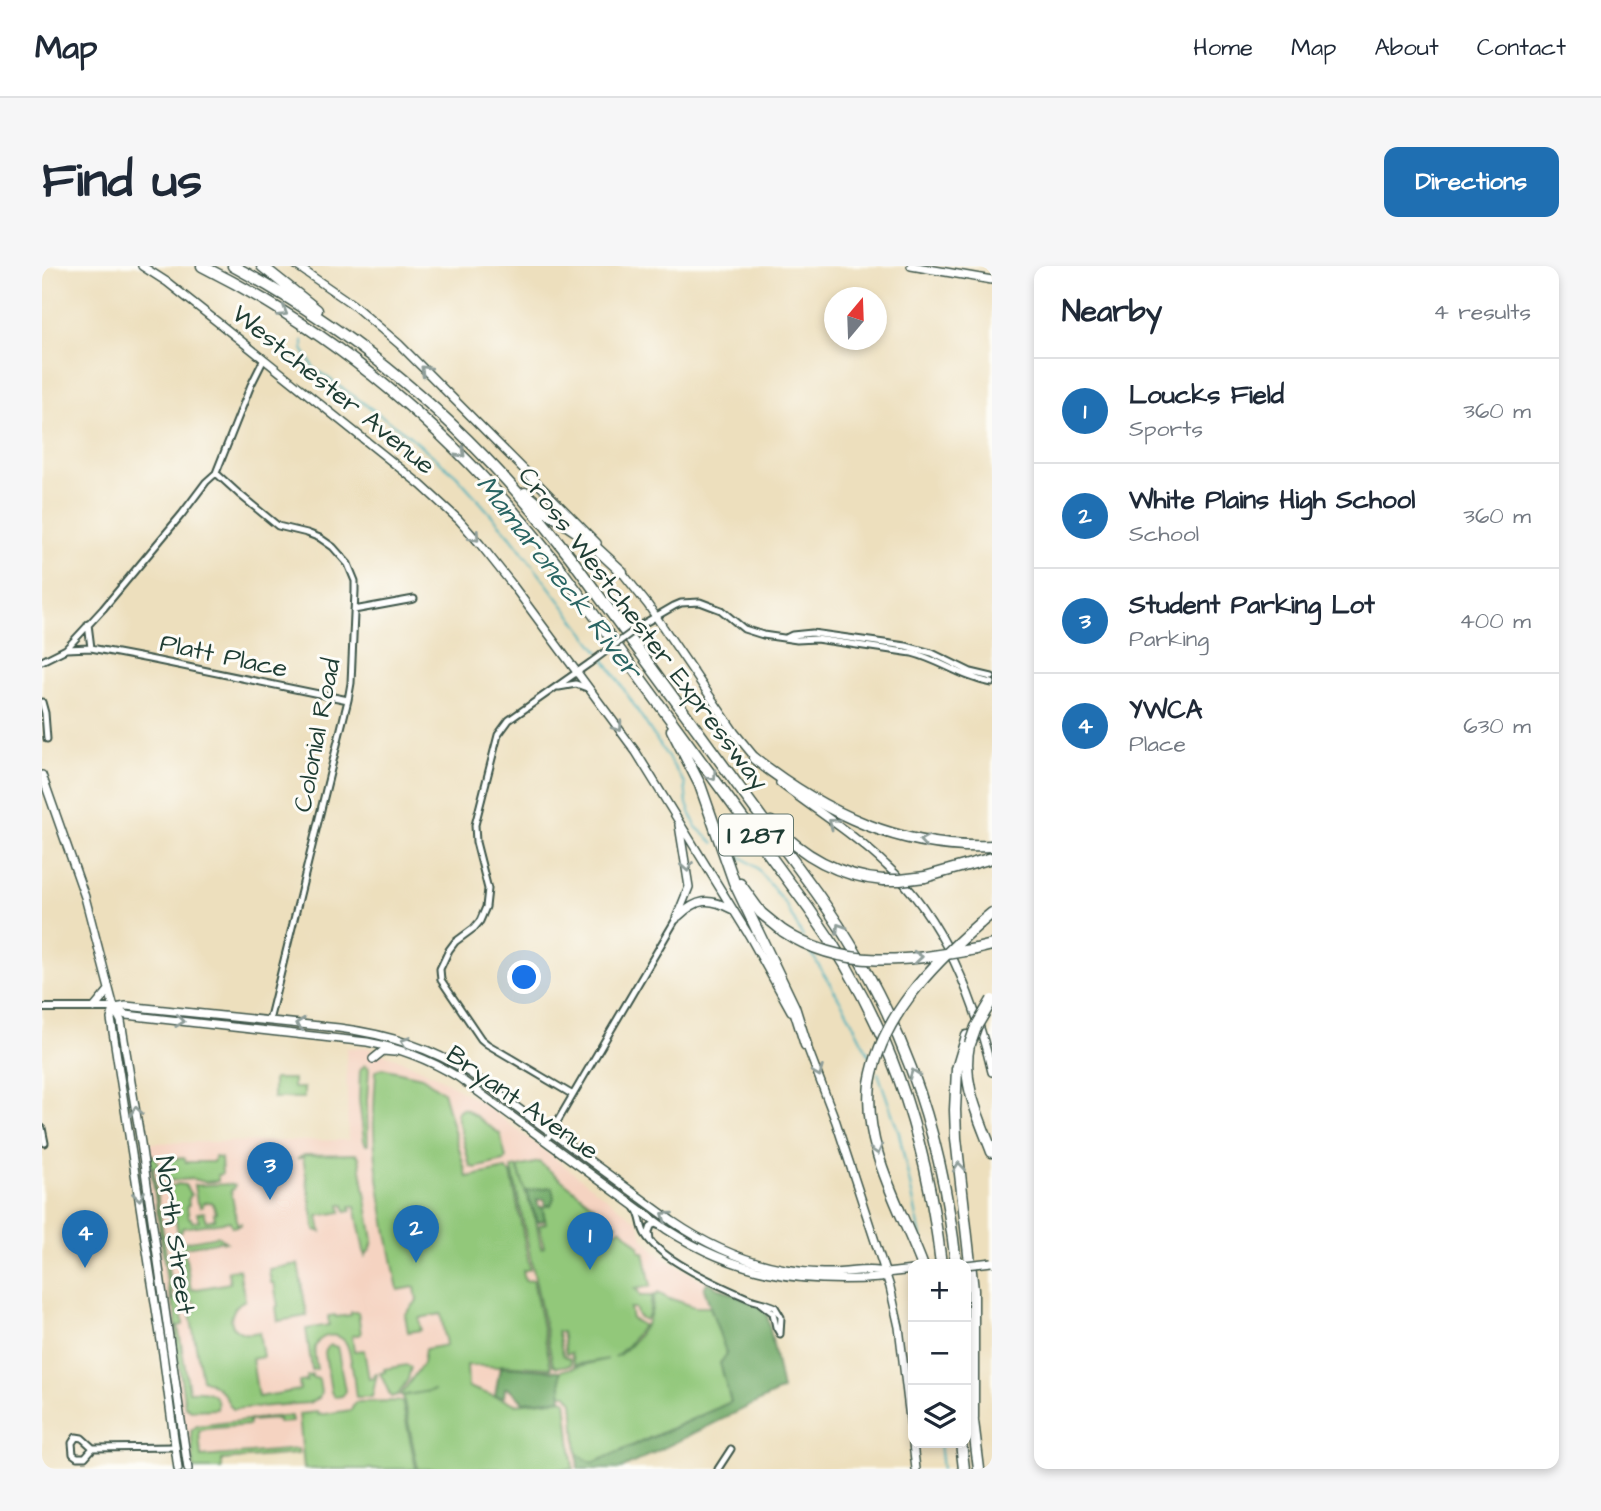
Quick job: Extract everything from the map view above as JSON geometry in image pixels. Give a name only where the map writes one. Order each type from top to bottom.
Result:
[{"type":"highway","name":"Cross Westchester Expressway","points":[[202,266],[324,338],[380,381],[440,433],[483,476],[523,520],[559,567],[816,918],[867,1005],[892,1060],[918,1137],[933,1206],[940,1259]]},
{"type":"highway","name":"Cross Westchester Expressway","points":[[233,266],[357,344],[428,402],[494,466],[565,550],[732,778],[839,926],[893,1023],[916,1079],[934,1139],[947,1197],[955,1259]]},
{"type":"highway","points":[[262,266],[357,344]]},
{"type":"highway","points":[[494,466],[547,511],[582,535],[622,572]]},
{"type":"highway","points":[[643,681],[690,763],[742,888],[761,913],[783,932],[817,950],[856,959],[917,957],[992,945]]},
{"type":"highway","points":[[754,758],[815,801],[866,825],[929,842],[992,846]]},
{"type":"highway","points":[[732,778],[783,835],[806,854],[842,872],[859,877],[900,880],[951,871],[992,858]]},
{"type":"highway","points":[[715,826],[734,882],[794,1007],[806,1045]]},
{"type":"highway","points":[[920,1259],[878,1154],[870,1120],[870,1083],[881,1042],[897,1013],[937,964],[992,913]]},
{"type":"highway","points":[[973,1418],[973,1290],[955,1110],[957,1069],[968,1040],[992,999]]},
{"type":"highway","points":[[968,1040],[968,1084],[992,1152]]},
{"type":"highway","points":[[969,1385],[979,1469]]},
{"type":"highway","points":[[962,1448],[964,1469]]},
{"type":"main road","points":[[134,266],[197,305]]},
{"type":"main road","points":[[142,266],[197,305]]},
{"type":"main road","points":[[297,266],[375,323],[443,387],[574,519],[622,572],[656,616],[754,758],[775,779],[879,858],[914,895],[937,930],[960,975],[979,1024],[992,1072]]},
{"type":"main road","points":[[911,266],[992,280]]},
{"type":"main road","name":"Westchester Avenue","points":[[197,305],[421,485],[459,520],[499,567],[636,752],[734,910],[775,981],[806,1045],[829,1102],[879,1250],[899,1327],[916,1469]]},
{"type":"main road","name":"North Street","points":[[42,775],[46,795],[85,897],[114,1008],[121,1021],[188,1469]]},
{"type":"main road","points":[[675,815],[690,883],[676,919]]},
{"type":"main road","points":[[676,919],[692,905],[704,901],[720,903],[734,910]]},
{"type":"main road","points":[[94,1008],[109,990]]},
{"type":"main road","name":"Bryant Avenue","points":[[114,1008],[126,1006],[368,1032],[415,1045],[453,1062],[689,1233],[724,1251],[762,1264],[804,1272],[908,1271]]},
{"type":"main road","name":"Bryant Avenue","points":[[114,1008],[127,1015],[386,1046],[432,1062],[464,1082],[666,1229],[720,1257],[757,1270],[786,1276],[838,1281],[881,1278],[886,1273]]},
{"type":"main road","name":"North Street","points":[[114,1008],[111,1019],[178,1469]]},
{"type":"main road","points":[[373,1059],[383,1051],[391,1051],[464,1082]]},
{"type":"main road","points":[[870,1271],[879,1250]]},
{"type":"main road","points":[[971,1264],[992,1262]]},
{"type":"street","points":[[42,661],[66,649],[216,473],[264,359]]},
{"type":"street","name":"Colonial Road","points":[[216,473],[278,526],[307,533],[333,547],[348,564],[355,591],[348,701],[266,1031]]},
{"type":"street","points":[[354,610],[414,599]]},
{"type":"street","points":[[572,1095],[481,1039],[441,980],[440,974],[449,950],[474,928],[486,907],[488,889],[476,842],[475,825],[498,735],[509,720],[643,624],[681,603],[700,602],[721,610],[744,628],[763,635],[786,638],[812,632],[906,646],[932,653],[992,680]]},
{"type":"street","points":[[88,624],[91,648]]},
{"type":"street","name":"Platt Place","points":[[66,649],[91,648],[348,701]]},
{"type":"street","points":[[556,688],[576,684],[590,689]]},
{"type":"street","points":[[42,702],[47,739]]},
{"type":"street","points":[[546,1140],[676,919]]},
{"type":"street","name":"Bryant Avenue","points":[[42,1008],[114,1008]]},
{"type":"street","points":[[42,1128],[45,1143]]},
{"type":"street","points":[[635,1206],[644,1232],[663,1253],[707,1279],[760,1303],[771,1305],[780,1314],[780,1334],[772,1313],[760,1303]]},
{"type":"street","points":[[650,1240],[652,1225],[666,1229]]},
{"type":"street","points":[[93,1448],[176,1447]]},
{"type":"street","points":[[718,1469],[731,1449]]},
{"type":"shaded area","points":[[367,1047],[418,1067],[482,1103],[638,1222],[643,1238],[659,1255],[700,1279],[747,1301],[768,1397],[621,1469],[304,1469],[302,1453],[188,1463],[141,1143],[348,1140],[346,1048]]},
{"type":"green space","points":[[365,1065],[369,1070],[368,1145],[364,1141],[359,1100],[360,1070]]},
{"type":"green space","points":[[382,1068],[422,1077],[443,1092],[467,1177],[506,1169],[511,1173],[530,1269],[523,1271],[525,1281],[533,1280],[551,1368],[467,1365],[468,1387],[516,1404],[566,1400],[573,1469],[418,1469],[403,1396],[435,1390],[400,1396],[423,1363],[425,1349],[446,1345],[441,1314],[419,1318],[421,1330],[408,1332],[405,1315],[417,1301],[415,1287],[398,1290],[375,1152],[376,1071]]},
{"type":"green space","points":[[273,1079],[293,1079],[293,1088],[304,1088],[304,1098],[273,1098]]},
{"type":"green space","points":[[462,1108],[500,1134],[506,1158],[504,1161],[475,1168],[470,1166],[457,1116],[457,1112]]},
{"type":"green space","points":[[149,1153],[158,1163],[158,1166],[153,1167],[173,1300],[179,1299],[183,1321],[183,1325],[178,1326],[189,1391],[213,1395],[217,1409],[191,1410],[185,1406],[176,1345],[176,1315],[168,1289]]},
{"type":"green space","points":[[356,1154],[359,1157],[373,1240],[365,1256],[355,1206],[350,1206],[351,1211],[346,1212],[344,1205],[340,1205],[341,1212],[318,1216],[321,1232],[315,1230],[303,1157],[297,1159],[304,1155]]},
{"type":"green space","points":[[215,1157],[221,1158],[222,1174],[218,1175],[218,1181],[167,1181],[166,1166],[173,1159],[213,1162]]},
{"type":"green space","points":[[539,1162],[617,1224],[613,1229],[614,1233],[621,1228],[639,1246],[640,1252],[644,1252],[651,1286],[635,1289],[640,1296],[652,1296],[649,1314],[645,1320],[638,1316],[635,1308],[630,1308],[632,1319],[643,1325],[615,1357],[631,1344],[646,1325],[652,1311],[654,1295],[658,1293],[695,1307],[710,1307],[727,1355],[720,1363],[731,1402],[593,1463],[577,1454],[573,1402],[567,1394],[561,1394],[560,1371],[608,1359],[574,1365],[571,1353],[566,1354],[562,1332],[557,1330],[563,1355],[570,1359],[571,1365],[553,1365],[512,1168],[517,1167],[525,1190],[518,1167]],"holes":[[[552,1187],[551,1205],[542,1207],[546,1223],[539,1225],[544,1247],[541,1248],[536,1221],[525,1191]]]},
{"type":"green space","points":[[178,1184],[185,1185],[191,1195],[187,1206],[192,1222],[199,1221],[197,1213],[204,1212],[206,1221],[215,1219],[216,1212],[212,1202],[203,1203],[200,1207],[194,1185],[235,1185],[231,1190],[237,1224],[241,1225],[232,1227],[230,1221],[182,1228],[182,1232],[178,1233],[168,1188]]},
{"type":"green space","points":[[552,1187],[554,1198],[551,1205],[545,1206],[544,1199],[537,1200],[545,1220],[538,1222],[526,1191]]},
{"type":"green space","points":[[218,1236],[226,1242],[184,1247],[191,1290],[230,1283],[228,1271],[239,1269],[245,1300],[236,1307],[231,1320],[241,1332],[259,1332],[263,1357],[252,1359],[258,1397],[300,1390],[299,1382],[307,1381],[307,1376],[312,1375],[311,1377],[319,1379],[319,1398],[309,1403],[233,1409],[221,1391],[202,1379],[190,1314],[195,1311],[196,1305],[188,1300],[179,1243]]},
{"type":"green space","points":[[298,1264],[307,1316],[278,1321],[278,1306],[269,1269]]},
{"type":"green space","points":[[707,1282],[759,1306],[767,1314],[782,1390],[621,1469],[578,1469],[577,1454],[593,1463],[731,1402],[720,1363],[727,1355],[704,1289]]},
{"type":"green space","points":[[351,1312],[358,1312],[361,1334],[352,1336],[354,1351],[364,1350],[369,1379],[377,1374],[372,1397],[356,1397],[351,1361],[343,1339],[329,1336],[317,1343],[314,1352],[317,1369],[312,1370],[306,1329],[329,1325],[328,1316],[351,1315]]},
{"type":"green space","points":[[331,1345],[337,1347],[338,1351],[345,1391],[342,1396],[335,1397],[331,1392],[325,1353]]},
{"type":"green space","points":[[407,1365],[411,1367],[408,1379],[398,1395],[391,1397],[380,1373],[385,1372],[384,1369]]},
{"type":"green space","points":[[500,1367],[560,1371],[562,1399],[523,1402],[510,1389],[505,1388],[504,1397],[495,1396]]},
{"type":"green space","points":[[402,1401],[416,1469],[304,1469],[299,1414],[317,1412],[318,1415],[351,1410],[355,1402]]},
{"type":"green space","points":[[291,1416],[292,1422],[278,1423],[278,1419],[249,1421],[249,1425],[199,1431],[201,1457],[298,1449],[298,1454],[222,1460],[222,1469],[194,1469],[191,1431],[197,1426]]},
{"type":"waterway","name":"Mamaroneck River","points":[[303,340],[303,349],[314,368],[407,434],[456,475],[511,537],[599,652]]},
{"type":"waterway","name":"Mamaroneck River","points":[[603,657],[685,784],[687,804],[696,827],[714,843]]},
{"type":"waterway","name":"Mamaroneck River","points":[[737,854],[757,868],[786,905],[803,937]]},
{"type":"waterway","name":"Mamaroneck River","points":[[810,951],[846,1010],[871,1059]]},
{"type":"waterway","name":"Mamaroneck River","points":[[878,1073],[899,1133],[922,1241]]},
{"type":"waterway","name":"Mamaroneck River","points":[[940,1448],[942,1469]]},
{"type":"place","name":"Student Parking Lot","points":[[270,1200]]},
{"type":"place","name":"White Plains High School","points":[[416,1263]]},
{"type":"place","name":"YWCA","points":[[85,1268]]},
{"type":"place","name":"Loucks Field","points":[[590,1270]]}]
